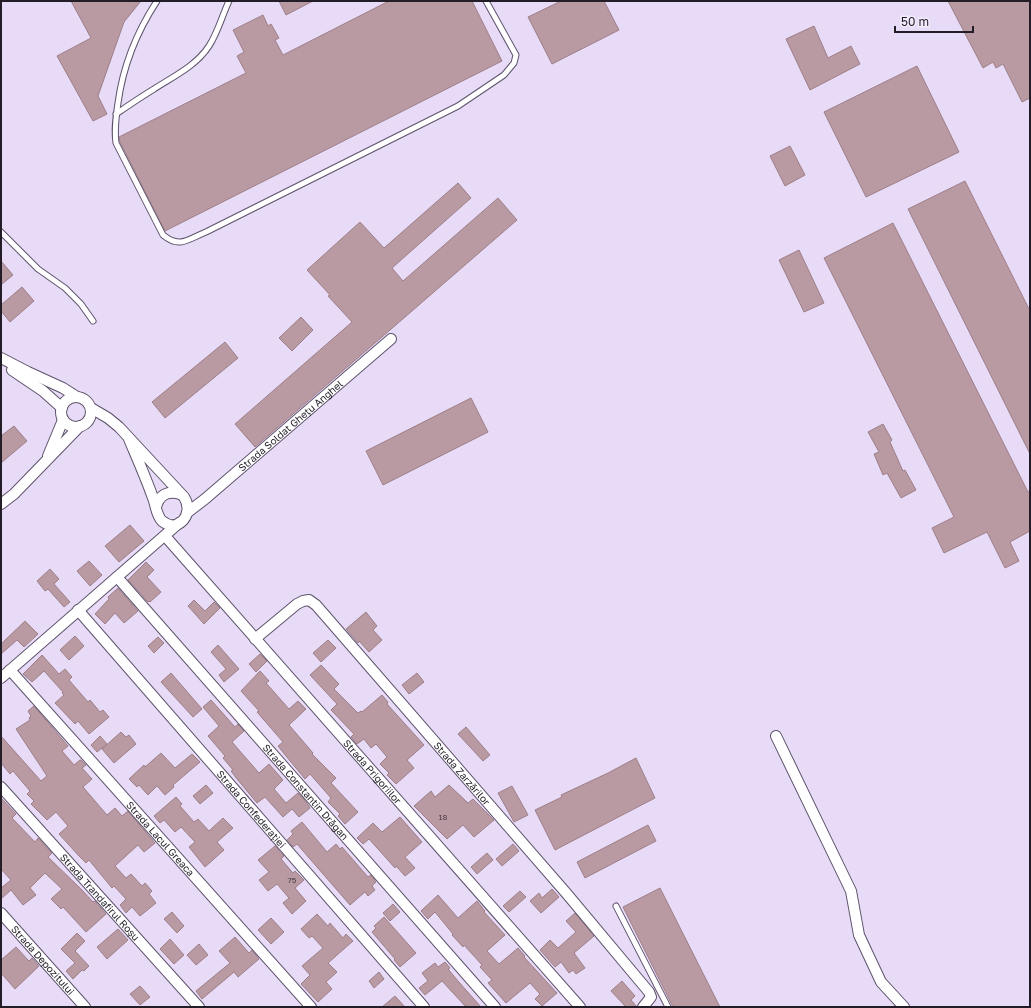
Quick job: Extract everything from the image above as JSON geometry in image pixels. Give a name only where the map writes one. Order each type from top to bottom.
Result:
[{"type":"street","name":"Strada Soldat Ghețu Anghel","points":[[188,512],[391,339]]},
{"type":"street","points":[[1,358],[63,388],[77,397],[86,400],[91,412],[89,420]]},
{"type":"street","points":[[1,358],[18,375],[49,396],[62,408]]},
{"type":"street","points":[[46,462],[63,420],[62,408],[67,400],[77,397]]},
{"type":"street","points":[[1,678],[165,536],[183,520],[188,512],[187,501],[114,422],[90,408]]},
{"type":"street","points":[[1,504],[46,462],[80,426],[89,420],[103,415]]},
{"type":"street","points":[[63,420],[71,426],[80,426]]},
{"type":"street","points":[[129,439],[157,512],[163,521],[165,536]]},
{"type":"street","points":[[156,507],[158,502],[165,494],[170,492],[180,494]]},
{"type":"street","points":[[163,521],[173,524],[179,523]]},
{"type":"street","name":"Strada Prigoriilor","points":[[165,536],[580,1007]]},
{"type":"street","name":"Strada Constantin Drăgan","points":[[117,577],[495,1007]]},
{"type":"street","name":"Strada Zarzărilor","points":[[255,639],[297,604],[309,600],[316,605],[562,888],[649,992],[647,1002]]},
{"type":"street","name":"Strada Confederației","points":[[78,610],[424,1007]]},
{"type":"street","name":"Strada Lacul Greaca","points":[[10,670],[311,1007]]},
{"type":"street","points":[[776,736],[851,891],[859,935],[877,975],[881,982],[904,1007]]},
{"type":"street","name":"Strada Trandafirul Roșu","points":[[1,786],[199,1007]]},
{"type":"street","name":"Strada Depozitului","points":[[1,913],[85,1007]]},
{"type":"lane","points":[[157,1],[134,41],[126,63],[120,89],[114,132],[116,143],[163,235],[169,240],[179,243],[206,232],[458,106],[504,75],[514,62],[516,55],[486,1]]},
{"type":"lane","points":[[116,114],[141,96],[190,67],[201,57],[209,47],[216,34],[229,1]]},
{"type":"lane","points":[[1,232],[38,269],[65,288],[81,304],[92,321]]},
{"type":"lane","points":[[616,906],[668,1007]]},
{"type":"lane","points":[[647,1002],[662,996]]},
{"type":"building","points":[[71,1],[141,1],[124,22],[98,96],[107,114],[93,121],[57,56],[91,38]]},
{"type":"building","points":[[279,1],[313,1],[286,15]]},
{"type":"building","points":[[389,1],[472,1],[502,61],[165,231],[120,142],[119,137],[246,73],[237,56],[244,52],[233,30],[263,15],[268,26],[271,24],[279,38],[275,40],[283,55]]},
{"type":"building","points":[[561,1],[604,1],[619,30],[552,64],[528,17]]},
{"type":"building","points":[[948,1],[1030,1],[1030,98],[1022,102],[1003,64],[996,68],[993,62],[983,68]]},
{"type":"building","points":[[814,26],[828,58],[851,46],[860,64],[810,90],[786,39]]},
{"type":"building","points":[[917,66],[959,152],[866,197],[824,112]]},
{"type":"building","points":[[790,146],[805,175],[785,186],[770,156]]},
{"type":"building","points":[[965,181],[1030,311],[1030,454],[908,209]]},
{"type":"building","points":[[458,183],[471,198],[392,268],[403,281],[498,198],[517,220],[255,447],[235,424],[352,322],[307,270],[360,222],[384,248]]},
{"type":"building","points":[[893,223],[1028,492],[1030,491],[1030,531],[1010,542],[1019,561],[1005,568],[987,532],[944,553],[932,528],[954,517],[824,258]]},
{"type":"building","points":[[799,250],[824,303],[804,312],[779,260]]},
{"type":"building","points":[[1,261],[13,275],[1,285]]},
{"type":"building","points":[[22,287],[34,301],[10,322],[1,311],[1,305]]},
{"type":"building","points":[[301,317],[313,330],[292,351],[279,338]]},
{"type":"building","points":[[225,342],[238,358],[165,418],[152,402]]},
{"type":"building","points":[[471,398],[488,432],[383,485],[366,451]]},
{"type":"building","points":[[883,424],[892,440],[890,442],[903,471],[905,470],[916,490],[901,498],[887,473],[883,475],[874,454],[879,452],[868,432]]},
{"type":"building","points":[[14,426],[27,441],[1,463],[1,436]]},
{"type":"building","points":[[130,525],[144,541],[119,562],[105,546]]},
{"type":"building","points":[[89,561],[102,575],[90,586],[77,571]]},
{"type":"building","points":[[146,562],[154,570],[147,577],[161,592],[150,602],[148,602],[128,580]]},
{"type":"building","points":[[50,569],[59,579],[54,584],[70,602],[64,607],[48,589],[45,591],[37,581]]},
{"type":"building","points":[[118,588],[138,611],[124,623],[115,613],[105,624],[95,614],[109,599],[108,597]]},
{"type":"building","points":[[194,600],[205,611],[214,602],[220,608],[204,624],[188,606]]},
{"type":"building","points":[[366,612],[377,626],[373,630],[382,640],[369,652],[359,641],[358,643],[346,629]]},
{"type":"building","points":[[25,621],[38,634],[24,647],[17,640],[1,654],[1,644]]},
{"type":"building","points":[[75,636],[84,646],[69,660],[60,650]]},
{"type":"building","points":[[158,637],[164,643],[154,653],[148,646]]},
{"type":"building","points":[[328,640],[336,648],[321,662],[313,653]]},
{"type":"building","points":[[218,645],[239,669],[224,682],[219,675],[226,669],[211,652]]},
{"type":"building","points":[[260,654],[267,661],[256,672],[249,664]]},
{"type":"building","points":[[42,655],[59,674],[65,669],[72,677],[69,680],[88,702],[90,700],[100,712],[103,710],[109,717],[89,734],[78,721],[75,724],[55,703],[64,695],[62,693],[63,692],[44,671],[32,682],[23,674]]},
{"type":"building","points":[[321,665],[339,684],[334,689],[358,713],[361,711],[362,712],[382,695],[388,702],[387,704],[424,745],[407,760],[414,768],[396,784],[387,775],[389,773],[380,764],[387,757],[376,744],[371,748],[364,739],[357,744],[351,737],[354,734],[331,710],[337,704],[310,675]]},
{"type":"building","points":[[260,671],[269,681],[266,683],[289,709],[298,701],[306,709],[289,725],[313,753],[312,754],[336,778],[331,783],[358,812],[345,824],[338,816],[340,814],[328,802],[331,798],[310,774],[305,779],[278,746],[283,742],[241,691]]},
{"type":"building","points":[[171,673],[202,709],[193,717],[161,682]]},
{"type":"building","points":[[417,673],[424,682],[409,694],[402,685]]},
{"type":"building","points":[[211,700],[235,727],[238,724],[244,731],[232,742],[259,773],[269,764],[283,780],[274,789],[286,803],[298,793],[310,808],[299,817],[292,809],[283,817],[265,797],[257,803],[231,771],[233,770],[223,758],[225,756],[208,736],[219,726],[203,707]]},
{"type":"building","points":[[34,706],[68,746],[62,751],[74,765],[81,760],[86,765],[82,768],[92,779],[83,787],[107,815],[115,808],[122,816],[128,811],[155,843],[144,852],[138,845],[115,866],[126,878],[131,874],[142,886],[145,883],[152,891],[149,894],[156,903],[140,916],[132,907],[126,913],[120,905],[126,899],[114,886],[112,888],[89,860],[86,863],[59,834],[68,826],[56,812],[47,820],[31,804],[34,801],[27,794],[30,791],[13,771],[10,774],[1,763],[1,736],[41,781],[47,776],[16,729],[30,720],[29,718],[31,716],[28,711]]},
{"type":"building","points":[[466,727],[490,755],[483,761],[458,734]]},
{"type":"building","points":[[121,732],[126,737],[129,735],[136,744],[114,763],[102,749]]},
{"type":"building","points":[[100,736],[107,744],[97,752],[91,745]]},
{"type":"building","points":[[161,753],[175,768],[192,754],[200,762],[173,785],[174,787],[165,795],[157,786],[148,795],[139,785],[137,787],[129,779],[144,765],[145,767]]},
{"type":"building","points":[[636,758],[655,798],[555,850],[535,810],[562,797],[561,795]]},
{"type":"building","points":[[206,785],[213,793],[200,804],[193,796]]},
{"type":"building","points":[[449,785],[468,803],[473,799],[494,820],[474,837],[463,825],[447,839],[414,806],[431,791],[435,797]]},
{"type":"building","points":[[512,786],[528,815],[514,822],[498,793]]},
{"type":"building","points":[[176,797],[182,804],[180,806],[194,822],[198,819],[209,831],[223,818],[233,828],[217,842],[224,850],[205,867],[189,847],[195,842],[181,827],[175,832],[164,820],[160,823],[154,816]]},
{"type":"building","points":[[1,798],[16,814],[12,818],[35,842],[38,838],[52,853],[48,857],[93,902],[95,901],[106,914],[86,932],[63,907],[61,909],[51,899],[62,889],[45,873],[30,888],[36,895],[23,905],[11,890],[1,899],[1,888],[11,880],[1,869]]},
{"type":"building","points":[[400,817],[422,842],[405,857],[415,868],[405,876],[396,866],[395,868],[369,839],[363,844],[357,838],[373,823],[382,832]]},
{"type":"building","points":[[302,822],[327,852],[336,844],[340,849],[342,847],[368,877],[371,875],[376,882],[372,886],[375,890],[368,896],[365,892],[350,905],[297,844],[293,847],[287,840],[293,834],[291,831]]},
{"type":"building","points":[[648,825],[656,841],[585,878],[577,862]]},
{"type":"building","points":[[513,844],[519,851],[502,866],[496,859]]},
{"type":"building","points":[[275,846],[284,856],[281,859],[293,873],[295,871],[304,880],[295,888],[306,901],[292,914],[283,903],[289,898],[277,884],[268,891],[259,880],[269,872],[258,860]]},
{"type":"building","points":[[487,853],[493,860],[477,874],[471,867]]},
{"type":"building","points":[[660,888],[720,1007],[673,1007],[623,907]]},
{"type":"building","points":[[552,889],[559,897],[541,913],[530,901],[539,893],[542,898]]},
{"type":"building","points":[[520,891],[526,897],[509,912],[503,906]]},
{"type":"building","points":[[438,895],[458,918],[477,901],[485,911],[484,912],[505,935],[487,951],[499,964],[518,948],[525,956],[524,957],[557,993],[542,1006],[535,999],[540,994],[530,983],[506,1003],[488,983],[492,980],[480,967],[482,965],[464,945],[463,947],[452,935],[453,934],[435,912],[428,919],[421,911]]},
{"type":"building","points":[[393,904],[400,912],[390,921],[383,913]]},
{"type":"building","points":[[172,912],[184,926],[177,933],[164,919]]},
{"type":"building","points":[[575,913],[594,936],[574,953],[585,968],[576,974],[573,970],[569,973],[561,962],[555,967],[540,950],[550,940],[558,948],[576,932],[566,921]]},
{"type":"building","points":[[317,914],[328,926],[330,923],[343,938],[346,934],[353,941],[328,963],[337,972],[326,982],[332,989],[318,1002],[301,984],[310,975],[302,966],[323,948],[312,936],[309,938],[301,929]]},
{"type":"building","points":[[384,917],[416,953],[400,967],[372,932],[376,928],[374,926]]},
{"type":"building","points":[[271,918],[284,932],[271,944],[258,930]]},
{"type":"building","points":[[118,929],[128,940],[107,959],[97,947]]},
{"type":"building","points":[[77,933],[85,941],[75,951],[89,966],[84,971],[82,970],[73,979],[66,971],[75,963],[61,949]]},
{"type":"building","points":[[235,937],[249,953],[252,950],[259,959],[238,977],[234,972],[202,999],[196,991],[230,963],[219,951]]},
{"type":"building","points":[[170,939],[184,955],[174,964],[160,949]]},
{"type":"building","points":[[199,944],[208,955],[196,965],[187,955]]},
{"type":"building","points":[[16,947],[29,961],[32,958],[39,966],[15,989],[1,973],[1,960]]},
{"type":"building","points":[[445,962],[450,968],[448,969],[481,1007],[466,1007],[442,981],[425,995],[419,988],[428,981],[422,973],[435,963],[438,967]]},
{"type":"building","points":[[379,972],[384,979],[374,988],[369,981]]},
{"type":"building","points":[[622,981],[635,996],[631,1000],[637,1007],[626,1007],[611,991]]},
{"type":"building","points":[[140,986],[150,997],[140,1005],[130,994]]},
{"type":"building","points":[[395,996],[405,1007],[382,1007]]}]
